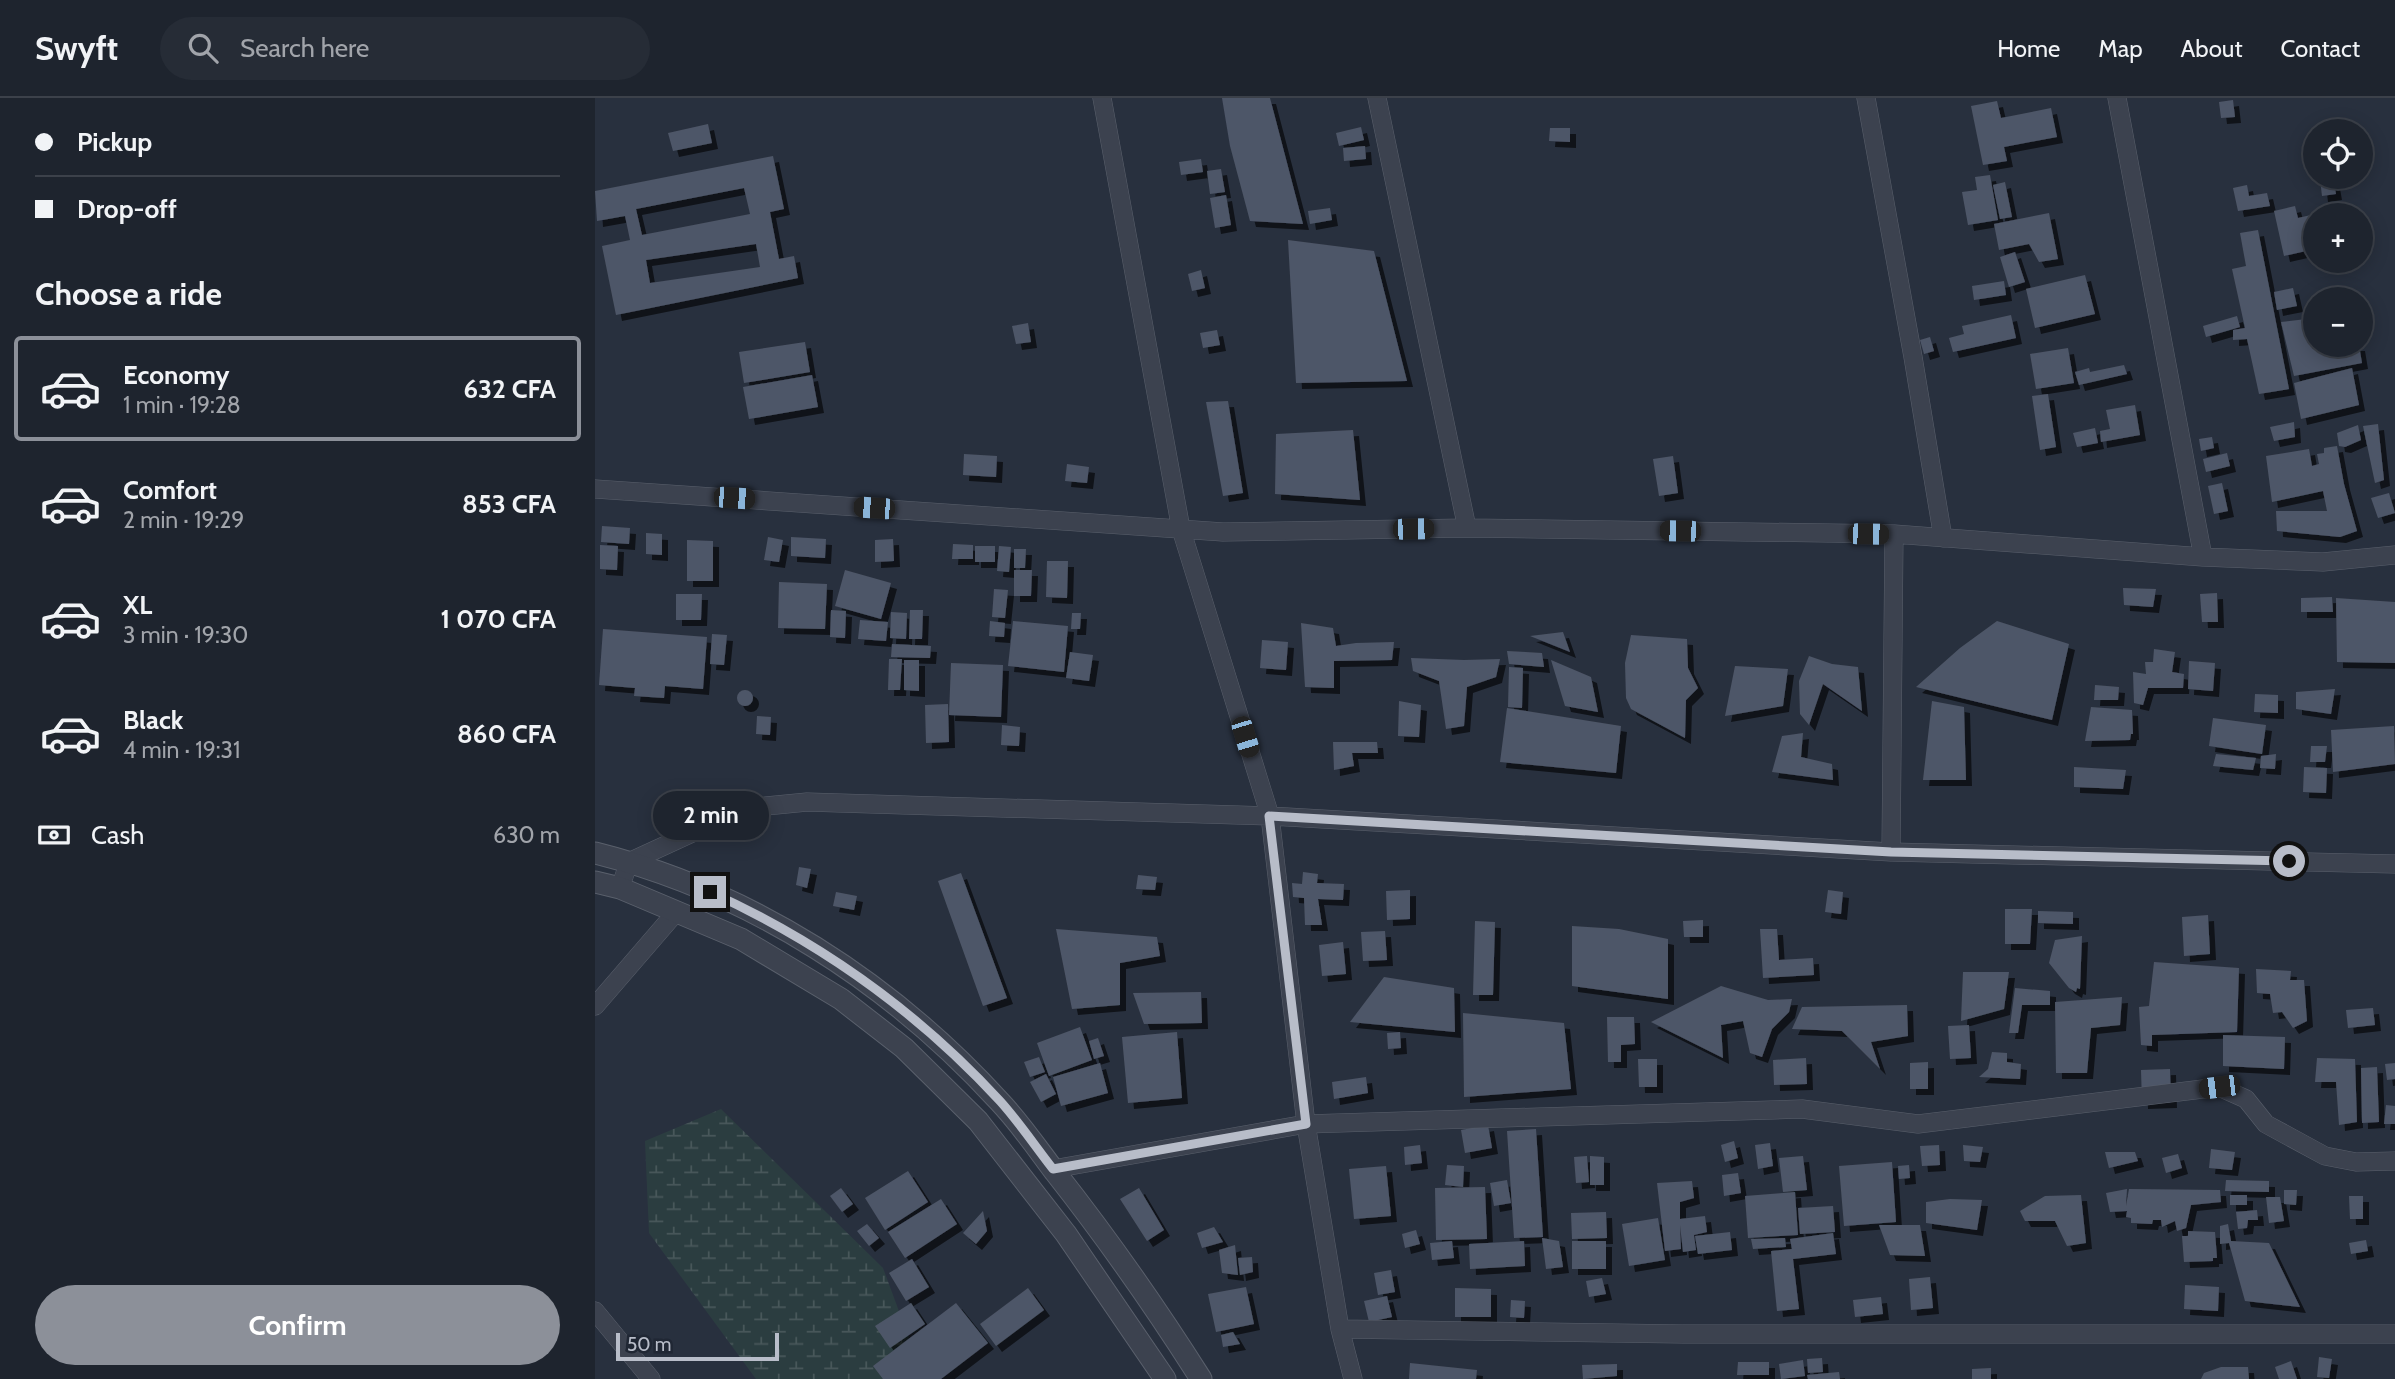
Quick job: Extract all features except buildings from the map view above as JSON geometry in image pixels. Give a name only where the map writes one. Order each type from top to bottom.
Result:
[{"type":"street","points":[[1103,98],[1181,529],[1269,816],[1306,1124],[1340,1329],[1353,1379]]},
{"type":"street","points":[[1377,98],[1467,528]]},
{"type":"street","points":[[1866,98],[1943,538]]},
{"type":"street","points":[[2117,98],[2203,557]]},
{"type":"street","points":[[595,489],[1223,532],[1467,528],[1894,534],[2203,557],[2323,562],[2395,555]]},
{"type":"street","points":[[1891,852],[1894,534]]},
{"type":"street","points":[[620,888],[629,862],[729,816],[766,806],[807,802],[1269,816],[1891,852],[2395,864]]},
{"type":"street","points":[[595,853],[691,883],[748,909],[864,979],[921,1024],[1000,1102],[1053,1169],[1111,1247],[1201,1379]]},
{"type":"street","points":[[595,882],[620,888],[677,911],[741,939],[784,962],[841,999],[904,1048],[978,1121],[1066,1234],[1165,1379]]},
{"type":"street","points":[[595,1006],[677,911]]},
{"type":"street","points":[[1053,1169],[1306,1124],[1802,1109],[1917,1124],[2219,1087],[2246,1099],[2266,1124],[2325,1156],[2356,1162],[2395,1161]]},
{"type":"street","points":[[595,1311],[651,1379]]},
{"type":"street","points":[[1340,1329],[1683,1334],[2395,1334]]},
{"type":"green space","points":[[721,1109],[883,1268],[924,1379],[756,1379],[649,1233],[645,1141]]},
{"type":"route","points":[[710,892],[748,909],[806,942],[864,979],[921,1024],[1000,1102],[1053,1169],[1306,1124],[1269,816],[1891,852],[2289,861]]}]
